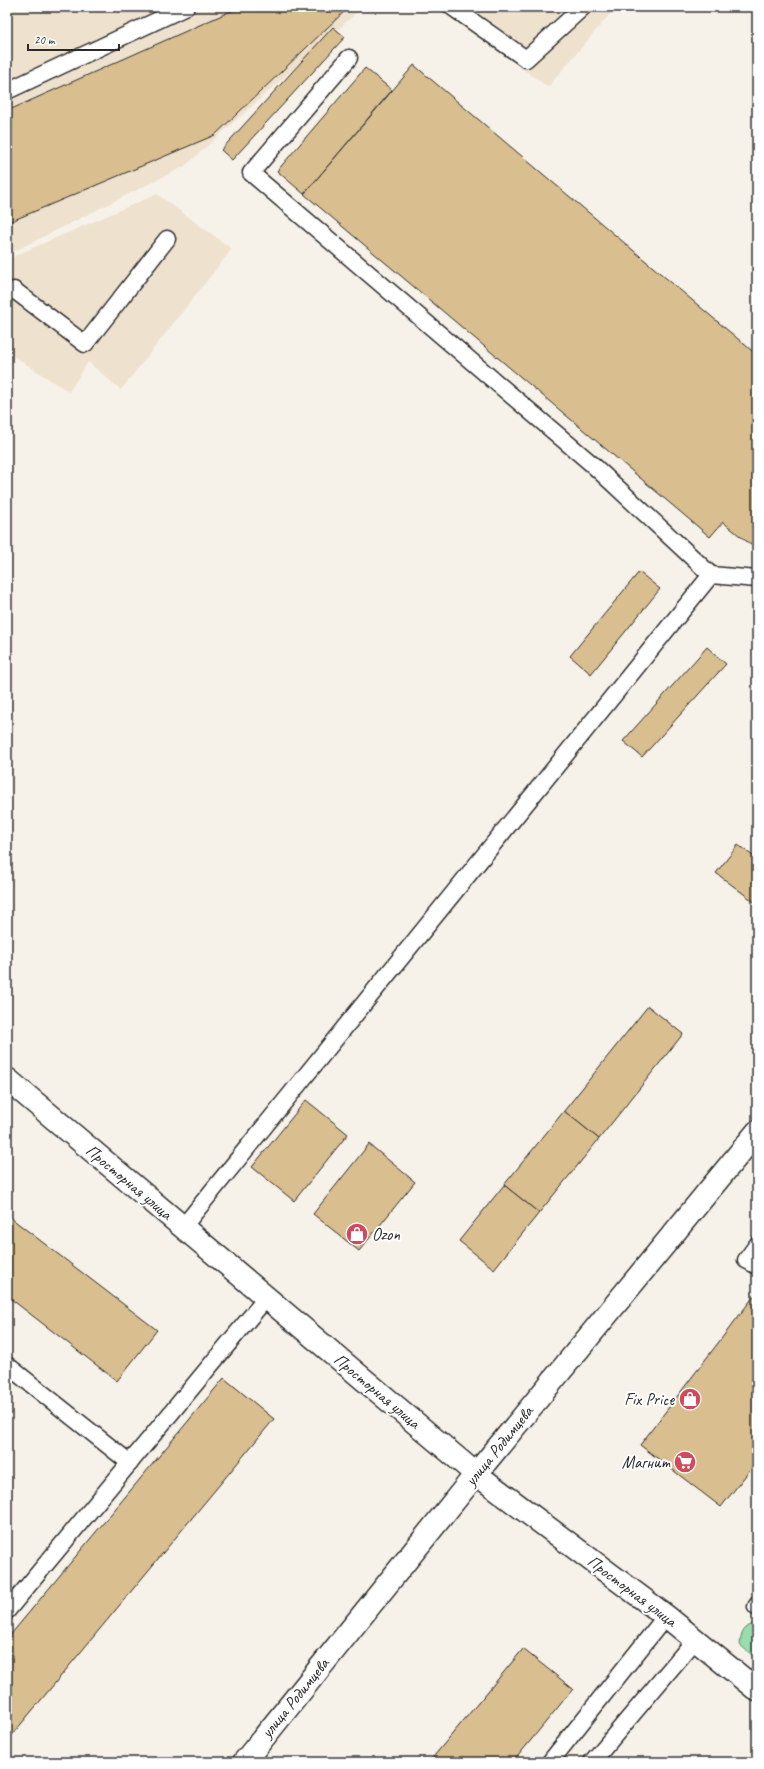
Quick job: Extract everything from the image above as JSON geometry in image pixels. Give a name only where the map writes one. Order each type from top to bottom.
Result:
[{"type":"street","name":"Просторная улица","points":[[7,1079],[476,1474],[666,1616],[757,1690]]},
{"type":"street","name":"улица Родимцева","points":[[244,1762],[476,1474],[757,1132]]},
{"type":"lane","points":[[7,91],[186,7]]},
{"type":"lane","points":[[452,7],[526,59],[579,8]]},
{"type":"lane","points":[[349,58],[251,173],[593,465],[711,575],[757,579]]},
{"type":"lane","points":[[7,293],[14,290],[85,344],[167,239]]},
{"type":"lane","points":[[183,1227],[711,575]]},
{"type":"lane","points":[[757,1245],[746,1260],[757,1266]]},
{"type":"lane","points":[[7,1612],[267,1297]]},
{"type":"lane","points":[[7,1365],[130,1463]]},
{"type":"lane","points":[[550,1762],[666,1616]]},
{"type":"lane","points":[[592,1762],[695,1640]]},
{"type":"shaded area","points":[[7,7],[363,7],[185,166],[7,255]]},
{"type":"shaded area","points":[[435,7],[616,7],[548,87]]},
{"type":"shaded area","points":[[157,194],[232,249],[121,390],[88,362],[69,392],[7,352],[7,259]]},
{"type":"green space","points":[[757,1623],[757,1659],[740,1645],[741,1636],[744,1630]]},
{"type":"building","points":[[240,7],[349,7],[215,135],[7,223],[7,111]]},
{"type":"building","points":[[333,27],[345,37],[232,160],[221,150]]},
{"type":"building","points":[[414,65],[757,355],[757,550],[723,522],[710,537],[304,194]]},
{"type":"building","points":[[365,68],[392,90],[304,194],[277,171]]},
{"type":"building","points":[[639,572],[660,589],[591,674],[570,656]]},
{"type":"building","points":[[707,647],[726,664],[642,757],[623,741]]},
{"type":"building","points":[[738,845],[757,859],[757,904],[716,873]]},
{"type":"building","points":[[648,1006],[683,1034],[599,1139],[564,1111]]},
{"type":"building","points":[[306,1100],[348,1134],[294,1201],[252,1167]]},
{"type":"building","points":[[564,1111],[599,1139],[539,1213],[504,1185]]},
{"type":"building","points":[[369,1144],[415,1182],[359,1251],[313,1214]]},
{"type":"building","points":[[504,1185],[539,1213],[494,1269],[459,1241]]},
{"type":"building","points":[[7,1215],[157,1330],[117,1381],[7,1296]]},
{"type":"building","points":[[754,1296],[757,1299],[757,1461],[721,1507],[640,1445]]},
{"type":"building","points":[[224,1378],[274,1419],[7,1741],[7,1639]]},
{"type":"building","points":[[523,1649],[573,1689],[513,1762],[429,1762]]},
{"type":"place","name":"Ozon","points":[[357,1234]]},
{"type":"place","name":"Fix Price","points":[[690,1399]]},
{"type":"place","name":"Магнит","points":[[685,1462]]}]
